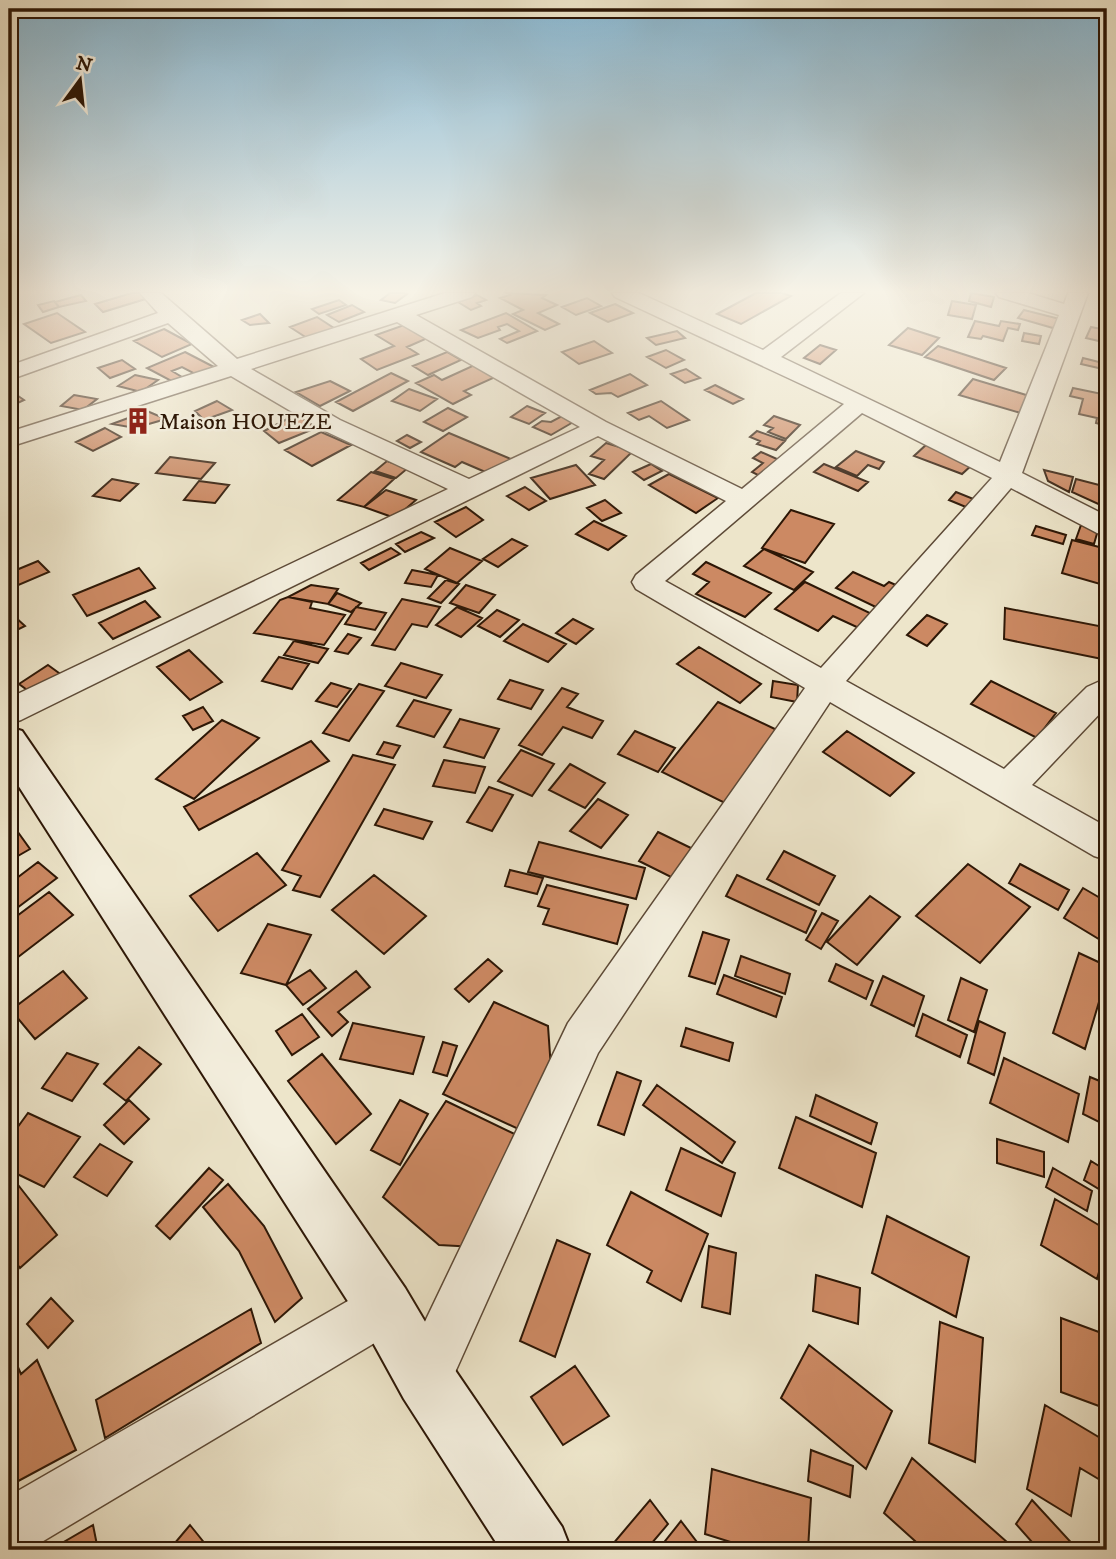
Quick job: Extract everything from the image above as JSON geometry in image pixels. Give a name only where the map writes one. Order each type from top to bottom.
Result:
[{"type":"main road","points":[[9,741],[385,1308],[425,1378],[539,1550]]},
{"type":"street","points":[[9,373],[29,366]]},
{"type":"street","points":[[9,440],[238,366]]},
{"type":"street","points":[[490,366],[598,427],[744,500]]},
{"type":"street","points":[[782,366],[1008,475],[1107,527]]},
{"type":"street","points":[[425,1378],[583,1038],[825,684],[1008,475],[1050,366]]},
{"type":"street","points":[[234,367],[307,411],[469,489]]},
{"type":"street","points":[[860,403],[646,582],[1107,845]]},
{"type":"street","points":[[9,712],[598,427]]},
{"type":"street","points":[[1007,788],[1107,689]]},
{"type":"street","points":[[9,1528],[385,1308]]},
{"type":"building","points":[[130,366],[135,369],[110,378],[98,368]]},
{"type":"building","points":[[152,366],[214,367],[197,375],[182,367],[172,371],[187,380],[177,384],[147,368]]},
{"type":"building","points":[[371,366],[388,366],[377,370]]},
{"type":"building","points":[[414,366],[448,366],[428,375]]},
{"type":"building","points":[[473,366],[488,366],[502,374],[464,391],[471,395],[453,404],[416,383],[434,375],[442,380]]},
{"type":"building","points":[[951,366],[1006,368],[994,380]]},
{"type":"building","points":[[1089,366],[1107,366],[1107,370]]},
{"type":"building","points":[[686,369],[700,378],[685,383],[671,374]]},
{"type":"building","points":[[391,373],[408,381],[353,411],[336,402]]},
{"type":"building","points":[[630,374],[647,385],[618,397],[611,393],[596,394],[590,390]]},
{"type":"building","points":[[135,375],[158,380],[141,392],[118,386]]},
{"type":"building","points":[[973,379],[1033,397],[1024,414],[959,395]]},
{"type":"building","points":[[330,381],[350,391],[320,406],[296,392]]},
{"type":"building","points":[[715,385],[743,399],[733,404],[705,390]]},
{"type":"building","points":[[1073,388],[1107,395],[1107,426],[1096,423],[1097,418],[1079,414],[1083,399],[1070,396]]},
{"type":"building","points":[[409,389],[437,399],[420,411],[392,401]]},
{"type":"building","points":[[9,392],[24,400],[9,407]]},
{"type":"building","points":[[74,395],[97,399],[83,410],[61,406]]},
{"type":"building","points":[[217,401],[232,410],[204,420],[195,411]]},
{"type":"building","points":[[661,401],[689,420],[667,428],[649,416],[639,420],[628,413]]},
{"type":"building","points":[[527,406],[545,413],[529,424],[511,417]]},
{"type":"building","points":[[448,408],[467,417],[443,431],[424,422]]},
{"type":"building","name":"Maison HOUEZE","points":[[147,411],[166,419],[135,428],[112,424]]},
{"type":"building","points":[[297,414],[316,428],[279,443],[264,431]]},
{"type":"building","points":[[562,416],[575,421],[551,435],[533,427],[542,421],[551,422]]},
{"type":"building","points":[[774,416],[800,425],[786,439],[768,432],[773,428],[764,425]]},
{"type":"building","points":[[105,428],[121,437],[93,451],[76,442]]},
{"type":"building","points":[[757,431],[785,441],[776,450],[757,444],[760,441],[750,437]]},
{"type":"building","points":[[321,432],[351,445],[312,466],[285,450]]},
{"type":"building","points":[[449,433],[518,462],[497,477],[462,462],[455,467],[421,452]]},
{"type":"building","points":[[407,435],[421,442],[410,448],[397,441]]},
{"type":"building","points":[[606,443],[633,451],[604,479],[589,474],[604,460],[591,456]]},
{"type":"building","points":[[927,444],[974,463],[962,474],[914,456]]},
{"type":"building","points":[[856,451],[884,462],[879,469],[868,465],[857,476],[836,467]]},
{"type":"building","points":[[761,452],[786,463],[766,479],[752,472],[763,463],[753,458]]},
{"type":"building","points":[[170,457],[215,463],[201,479],[156,473]]},
{"type":"building","points":[[387,461],[408,468],[396,478],[375,471]]},
{"type":"building","points":[[651,464],[662,471],[644,480],[633,472]]},
{"type":"building","points":[[824,464],[868,482],[858,491],[814,472]]},
{"type":"building","points":[[576,465],[595,485],[550,499],[531,478]]},
{"type":"building","points":[[1044,470],[1073,477],[1069,492],[1048,481]]},
{"type":"building","points":[[371,472],[394,479],[364,507],[338,500]]},
{"type":"building","points":[[669,474],[718,498],[696,513],[649,485]]},
{"type":"building","points":[[112,479],[138,484],[120,501],[93,496]]},
{"type":"building","points":[[1076,479],[1107,487],[1107,508],[1072,492]]},
{"type":"building","points":[[199,481],[229,485],[215,503],[184,500]]},
{"type":"building","points":[[525,487],[546,501],[529,510],[507,496]]},
{"type":"building","points":[[386,490],[416,500],[395,518],[364,507]]},
{"type":"building","points":[[956,492],[981,502],[973,510],[949,500]]},
{"type":"building","points":[[605,500],[621,513],[602,521],[587,508]]},
{"type":"building","points":[[466,507],[483,520],[456,537],[435,522]]},
{"type":"building","points":[[791,510],[834,524],[805,563],[762,548]]},
{"type":"building","points":[[594,521],[626,536],[608,550],[576,534]]},
{"type":"building","points":[[1081,525],[1098,530],[1094,544],[1076,539]]},
{"type":"building","points":[[1036,526],[1066,535],[1063,544],[1032,535]]},
{"type":"building","points":[[421,532],[434,538],[405,552],[396,544]]},
{"type":"building","points":[[512,539],[527,546],[498,567],[483,559]]},
{"type":"building","points":[[1072,540],[1107,549],[1107,586],[1062,573]]},
{"type":"building","points":[[391,548],[400,554],[369,570],[361,563]]},
{"type":"building","points":[[450,548],[482,561],[457,583],[425,569]]},
{"type":"building","points":[[764,549],[813,572],[794,590],[744,566]]},
{"type":"building","points":[[38,561],[49,572],[9,589],[9,573]]},
{"type":"building","points":[[706,562],[771,593],[745,617],[696,594],[709,582],[693,574]]},
{"type":"building","points":[[139,568],[155,588],[87,616],[73,595]]},
{"type":"building","points":[[412,570],[438,575],[431,587],[405,583]]},
{"type":"building","points":[[853,572],[884,586],[889,582],[903,588],[882,610],[836,588]]},
{"type":"building","points":[[446,580],[459,584],[441,603],[428,598]]},
{"type":"building","points":[[805,582],[874,615],[861,629],[833,616],[818,631],[775,609]]},
{"type":"building","points":[[311,585],[338,589],[328,604],[288,597]]},
{"type":"building","points":[[466,585],[495,595],[479,613],[450,603]]},
{"type":"building","points":[[337,593],[361,603],[351,612],[328,604]]},
{"type":"building","points":[[288,597],[312,602],[310,608],[345,615],[324,645],[254,633],[280,600]]},
{"type":"building","points":[[402,599],[440,607],[427,627],[412,624],[395,650],[372,645]]},
{"type":"building","points":[[145,601],[160,617],[113,639],[99,623]]},
{"type":"building","points":[[356,607],[386,613],[375,630],[345,624]]},
{"type":"building","points":[[457,607],[482,618],[461,637],[436,625]]},
{"type":"building","points":[[1005,608],[1099,626],[1102,659],[1004,639]]},
{"type":"building","points":[[497,610],[519,620],[500,637],[478,626]]},
{"type":"building","points":[[927,615],[947,624],[927,646],[907,635]]},
{"type":"building","points":[[14,616],[25,626],[9,634],[9,619]]},
{"type":"building","points":[[573,619],[593,629],[576,644],[556,633]]},
{"type":"building","points":[[523,624],[566,644],[548,662],[504,641]]},
{"type":"building","points":[[348,634],[361,638],[348,654],[335,651]]},
{"type":"building","points":[[294,641],[328,649],[318,663],[284,655]]},
{"type":"building","points":[[699,647],[761,684],[740,703],[677,664]]},
{"type":"building","points":[[189,650],[222,682],[190,700],[157,667]]},
{"type":"building","points":[[279,657],[309,664],[292,689],[262,681]]},
{"type":"building","points":[[401,663],[442,675],[426,698],[385,686]]},
{"type":"building","points":[[48,665],[63,676],[34,695],[19,684]]},
{"type":"building","points":[[510,680],[543,690],[531,709],[498,699]]},
{"type":"building","points":[[773,681],[798,685],[797,702],[771,697]]},
{"type":"building","points":[[991,681],[1056,713],[1037,738],[971,704]]},
{"type":"building","points":[[331,683],[351,689],[337,707],[316,701]]},
{"type":"building","points":[[359,684],[384,691],[349,741],[323,733]]},
{"type":"building","points":[[562,688],[578,694],[567,707],[603,721],[592,738],[563,727],[542,755],[519,745]]},
{"type":"building","points":[[414,700],[451,710],[434,737],[397,726]]},
{"type":"building","points":[[718,702],[779,731],[727,804],[662,772]]},
{"type":"building","points":[[203,707],[213,721],[193,730],[183,716]]},
{"type":"building","points":[[460,719],[499,729],[484,758],[444,747]]},
{"type":"building","points":[[222,720],[259,738],[194,799],[156,779]]},
{"type":"building","points":[[635,731],[675,748],[658,772],[618,754]]},
{"type":"building","points":[[847,731],[914,773],[890,796],[823,752]]},
{"type":"building","points":[[311,741],[329,761],[199,830],[184,807]]},
{"type":"building","points":[[384,742],[400,746],[393,758],[377,754]]},
{"type":"building","points":[[521,750],[554,764],[532,796],[498,781]]},
{"type":"building","points":[[353,755],[395,765],[320,897],[293,890],[301,876],[282,870]]},
{"type":"building","points":[[444,760],[485,767],[475,793],[433,786]]},
{"type":"building","points":[[570,764],[605,783],[585,808],[549,790]]},
{"type":"building","points":[[489,787],[513,795],[492,831],[467,822]]},
{"type":"building","points":[[598,799],[628,815],[601,848],[570,831]]},
{"type":"building","points":[[384,809],[432,822],[423,839],[375,825]]},
{"type":"building","points":[[15,828],[30,849],[9,861],[9,831]]},
{"type":"building","points":[[658,832],[693,849],[675,879],[639,861]]},
{"type":"building","points":[[539,842],[645,868],[636,899],[528,872]]},
{"type":"building","points":[[784,851],[835,876],[819,905],[767,879]]},
{"type":"building","points":[[257,853],[286,885],[218,931],[190,896]]},
{"type":"building","points":[[38,862],[57,878],[9,914],[9,884]]},
{"type":"building","points":[[968,864],[1030,907],[980,963],[916,916]]},
{"type":"building","points":[[1020,864],[1069,890],[1058,910],[1009,883]]},
{"type":"building","points":[[510,870],[543,878],[537,894],[505,886]]},
{"type":"building","points":[[374,875],[426,916],[384,954],[332,910]]},
{"type":"building","points":[[737,875],[816,911],[806,933],[726,896]]},
{"type":"building","points":[[547,885],[628,905],[617,944],[543,924],[549,909],[538,906]]},
{"type":"building","points":[[1083,888],[1107,902],[1107,944],[1064,918]]},
{"type":"building","points":[[49,892],[73,915],[9,964],[9,932],[14,928],[9,922]]},
{"type":"building","points":[[870,896],[900,917],[857,965],[827,942]]},
{"type":"building","points":[[822,913],[838,921],[821,949],[806,940]]},
{"type":"building","points":[[268,924],[311,935],[286,985],[241,973]]},
{"type":"building","points":[[703,932],[729,940],[715,984],[689,976]]},
{"type":"building","points":[[1079,953],[1107,966],[1107,975],[1085,1049],[1053,1033]]},
{"type":"building","points":[[741,956],[790,974],[785,994],[735,976]]},
{"type":"building","points":[[488,959],[502,971],[469,1002],[455,989]]},
{"type":"building","points":[[836,964],[873,981],[866,999],[829,981]]},
{"type":"building","points":[[310,970],[326,988],[303,1005],[286,985]]},
{"type":"building","points":[[63,971],[87,998],[35,1039],[11,1010]]},
{"type":"building","points":[[356,971],[370,987],[338,1012],[348,1022],[332,1036],[308,1009]]},
{"type":"building","points":[[724,975],[782,997],[776,1017],[717,994]]},
{"type":"building","points":[[883,976],[924,996],[914,1026],[871,1005]]},
{"type":"building","points":[[961,978],[987,990],[974,1032],[948,1020]]},
{"type":"building","points":[[494,1002],[548,1026],[551,1069],[527,1133],[443,1094]]},
{"type":"building","points":[[302,1014],[319,1037],[292,1055],[276,1031]]},
{"type":"building","points":[[923,1014],[967,1035],[960,1057],[916,1036]]},
{"type":"building","points":[[979,1021],[1005,1033],[994,1075],[968,1063]]},
{"type":"building","points":[[353,1023],[424,1037],[413,1074],[340,1059]]},
{"type":"building","points":[[686,1028],[733,1043],[729,1061],[681,1046]]},
{"type":"building","points":[[443,1042],[457,1046],[447,1076],[433,1072]]},
{"type":"building","points":[[139,1047],[161,1064],[126,1101],[104,1084]]},
{"type":"building","points":[[67,1053],[98,1064],[72,1101],[42,1088]]},
{"type":"building","points":[[322,1054],[371,1114],[336,1144],[288,1081]]},
{"type":"building","points":[[1004,1058],[1079,1094],[1068,1142],[990,1103]]},
{"type":"building","points":[[617,1072],[641,1081],[624,1135],[598,1125]]},
{"type":"building","points":[[1090,1077],[1107,1084],[1107,1126],[1083,1114]]},
{"type":"building","points":[[657,1085],[735,1142],[722,1163],[643,1105]]},
{"type":"building","points":[[816,1095],[877,1123],[871,1144],[810,1116]]},
{"type":"building","points":[[129,1100],[149,1119],[124,1144],[104,1125]]},
{"type":"building","points":[[400,1100],[428,1114],[400,1165],[371,1150]]},
{"type":"building","points":[[446,1101],[525,1139],[476,1247],[439,1245],[383,1197]]},
{"type":"building","points":[[28,1113],[80,1137],[44,1187],[9,1170],[9,1139]]},
{"type":"building","points":[[796,1117],[876,1153],[862,1207],[779,1168]]},
{"type":"building","points":[[997,1139],[1044,1152],[1044,1177],[997,1163]]},
{"type":"building","points":[[100,1144],[132,1162],[107,1196],[74,1177]]},
{"type":"building","points":[[681,1148],[735,1173],[721,1216],[666,1190]]},
{"type":"building","points":[[1091,1161],[1107,1171],[1107,1194],[1084,1180]]},
{"type":"building","points":[[209,1168],[223,1180],[170,1239],[156,1226]]},
{"type":"building","points":[[1053,1168],[1092,1191],[1087,1211],[1046,1187]]},
{"type":"building","points":[[15,1181],[57,1235],[20,1268],[9,1253],[9,1186]]},
{"type":"building","points":[[228,1184],[264,1226],[302,1298],[275,1322],[239,1251],[203,1207]]},
{"type":"building","points":[[631,1192],[708,1234],[681,1301],[647,1282],[652,1271],[607,1245]]},
{"type":"building","points":[[1055,1199],[1107,1230],[1107,1244],[1097,1279],[1041,1245]]},
{"type":"building","points":[[887,1216],[969,1257],[956,1317],[872,1273]]},
{"type":"building","points":[[557,1240],[590,1254],[555,1357],[520,1341]]},
{"type":"building","points":[[709,1246],[736,1253],[730,1314],[702,1307]]},
{"type":"building","points":[[816,1275],[860,1288],[858,1324],[813,1311]]},
{"type":"building","points":[[51,1298],[73,1321],[48,1348],[27,1324]]},
{"type":"building","points":[[251,1309],[261,1343],[105,1438],[96,1400]]},
{"type":"building","points":[[1061,1318],[1107,1335],[1107,1409],[1061,1392]]},
{"type":"building","points":[[940,1322],[983,1338],[975,1462],[929,1443]]},
{"type":"building","points":[[809,1345],[892,1411],[866,1469],[781,1398]]},
{"type":"building","points":[[9,1347],[21,1374],[37,1360],[76,1450],[9,1486]]},
{"type":"building","points":[[575,1366],[609,1416],[563,1445],[531,1397]]},
{"type":"building","points":[[1045,1405],[1107,1442],[1107,1484],[1080,1468],[1071,1516],[1027,1489]]},
{"type":"building","points":[[811,1450],[853,1466],[850,1497],[808,1481]]},
{"type":"building","points":[[912,1458],[1016,1550],[925,1550],[884,1513]]},
{"type":"building","points":[[712,1469],[811,1498],[808,1550],[756,1550],[705,1534]]},
{"type":"building","points":[[650,1500],[668,1524],[646,1550],[616,1550],[612,1545]]},
{"type":"building","points":[[1032,1500],[1078,1550],[1039,1550],[1016,1524]]},
{"type":"building","points":[[681,1521],[703,1550],[658,1550]]},
{"type":"building","points":[[93,1525],[98,1550],[50,1550]]},
{"type":"building","points":[[190,1525],[210,1550],[169,1550]]},
{"type":"place","name":"Maison HOUEZE","points":[[138,421]]}]
